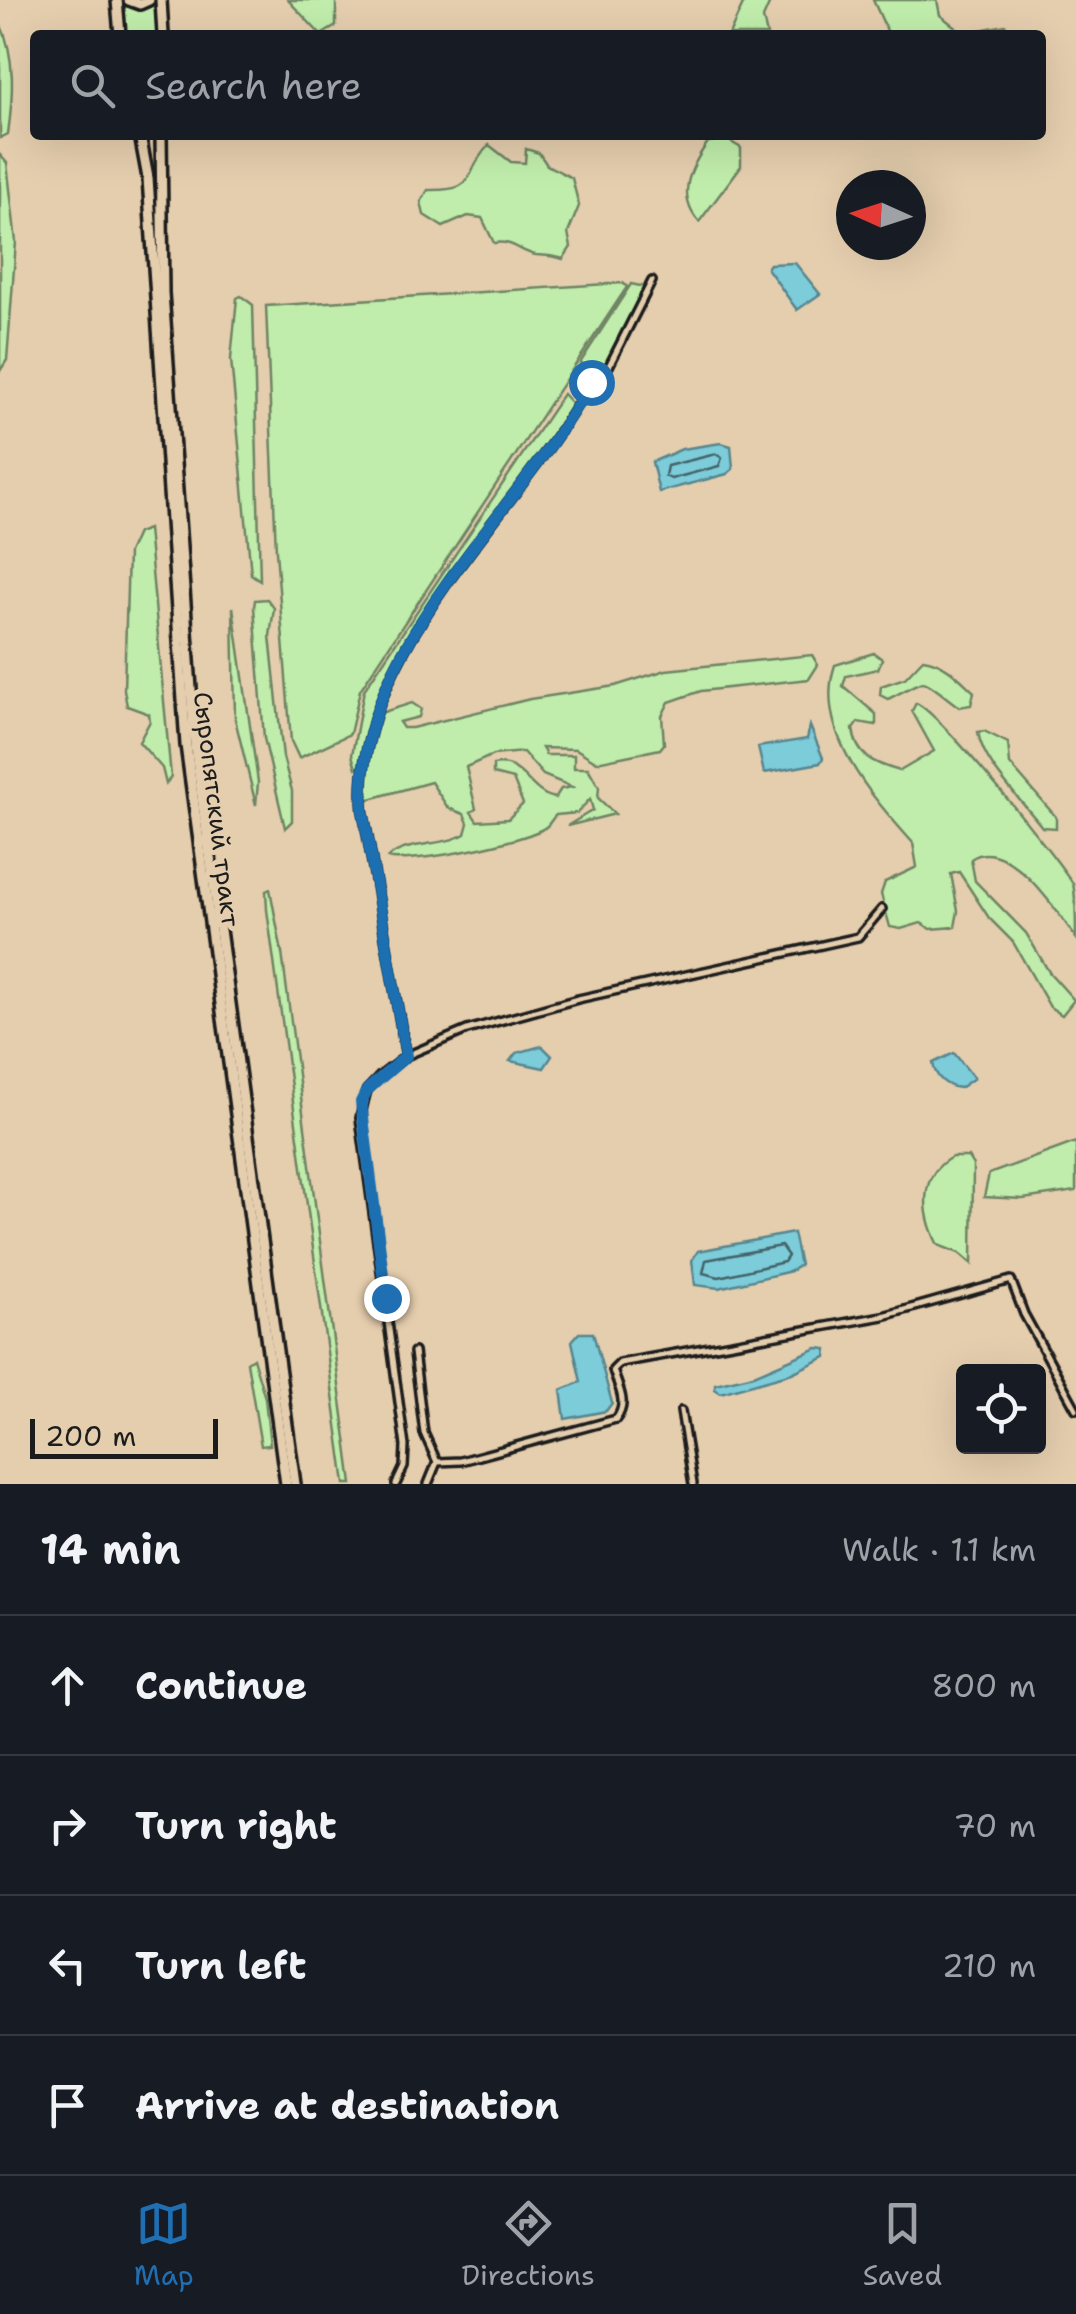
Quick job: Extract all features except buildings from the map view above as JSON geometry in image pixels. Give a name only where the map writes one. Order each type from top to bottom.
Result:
[{"type":"main road","points":[[116,0],[119,30]]},
{"type":"main road","points":[[129,0],[140,4],[149,0]]},
{"type":"main road","points":[[161,0],[163,30]]},
{"type":"main road","name":"Сыропятский тракт","points":[[141,140],[149,196],[186,744],[286,1484]]},
{"type":"main road","name":"Сыропятский тракт","points":[[161,140],[163,293],[195,745],[295,1484]]},
{"type":"street","points":[[406,1056],[360,778],[376,710],[456,572],[511,504],[591,382],[608,366],[652,280]]},
{"type":"street","points":[[396,1484],[404,1467],[405,1446],[360,1118],[367,1090],[406,1056],[467,1030],[540,1008],[858,936],[882,909]]},
{"type":"street","points":[[436,1462],[461,1461],[616,1419],[622,1411],[623,1398],[613,1370],[620,1363],[883,1316],[1011,1280],[1024,1314],[1076,1409]]},
{"type":"street","points":[[414,1352],[425,1441],[436,1462],[428,1484]]},
{"type":"street","points":[[680,1411],[693,1484]]},
{"type":"green space","points":[[122,0],[142,8],[158,0],[159,30],[125,30]]},
{"type":"green space","points":[[288,0],[336,0],[336,26],[316,30]]},
{"type":"green space","points":[[745,0],[771,0],[763,18],[766,30],[731,30]]},
{"type":"green space","points":[[873,0],[937,0],[940,15],[959,30],[887,30]]},
{"type":"green space","points":[[0,23],[9,49],[12,92],[8,134],[0,138]]},
{"type":"green space","points":[[1005,25],[1012,30],[979,30]]},
{"type":"green space","points":[[728,140],[741,148],[741,166],[699,222],[688,202],[688,182],[708,142]]},
{"type":"green space","points":[[489,145],[511,162],[525,163],[526,149],[539,153],[547,165],[572,178],[579,206],[568,233],[571,247],[563,259],[494,243],[482,218],[468,216],[443,227],[424,215],[421,202],[428,190],[463,184]]},
{"type":"green space","points":[[0,155],[7,163],[16,242],[7,360],[0,371]]},
{"type":"green space","points":[[623,283],[627,287],[360,690],[350,734],[299,758],[291,741],[276,551],[266,306]]},
{"type":"green space","points":[[631,284],[645,287],[606,364],[594,375],[580,363]]},
{"type":"green space","points":[[241,296],[253,305],[260,580],[251,574],[231,359],[237,298]]},
{"type":"green space","points":[[563,394],[574,406],[409,639],[370,716],[360,766],[356,768],[352,755],[364,690]]},
{"type":"green space","points":[[148,529],[171,777],[166,784],[162,768],[139,742],[150,721],[149,714],[127,706],[124,690],[128,553],[137,533]]},
{"type":"green space","points":[[267,599],[274,608],[270,636],[283,757],[292,791],[292,821],[285,828],[264,738],[254,607],[255,600]]},
{"type":"green space","points":[[233,607],[258,782],[256,805],[235,719]]},
{"type":"green space","points":[[874,653],[882,659],[878,669],[846,676],[843,686],[876,714],[876,725],[858,722],[853,729],[863,753],[900,771],[934,751],[912,711],[916,703],[972,757],[1073,884],[1076,938],[1044,895],[1015,866],[985,854],[971,859],[975,881],[1026,933],[1049,972],[1074,1000],[1062,1015],[1050,1007],[1013,942],[989,918],[959,872],[951,874],[958,911],[955,927],[931,929],[921,923],[901,929],[890,927],[881,894],[885,882],[917,867],[913,843],[850,762],[832,714],[830,690],[835,665]]},
{"type":"green space","points":[[812,655],[818,665],[809,679],[701,691],[669,702],[662,716],[664,744],[660,749],[597,762],[576,749],[542,748],[546,755],[574,755],[574,768],[588,768],[599,787],[598,798],[615,814],[567,826],[593,810],[590,799],[577,813],[556,815],[536,832],[495,845],[443,855],[388,858],[404,849],[456,838],[465,834],[468,823],[464,814],[448,808],[431,782],[366,800],[365,771],[377,714],[412,703],[421,709],[419,717],[399,722],[403,728],[412,728],[530,699],[615,686],[666,670]],"holes":[[[523,752],[543,775],[572,787],[561,789],[555,798],[538,790],[512,767],[493,765],[493,774],[513,779],[523,804],[508,819],[477,821],[471,812],[476,809],[466,767],[493,755]]]},
{"type":"green space","points":[[923,659],[945,667],[974,692],[971,705],[959,707],[924,682],[888,699],[880,695],[881,686],[905,678]]},
{"type":"green space","points":[[984,731],[1008,743],[1010,764],[1056,817],[1056,828],[1042,827],[995,769],[981,744],[978,732]]},
{"type":"green space","points":[[270,889],[282,953],[352,1484],[345,1484],[267,910],[266,891]]},
{"type":"green space","points":[[1076,1142],[1076,1191],[1023,1199],[984,1197],[989,1174]]},
{"type":"green space","points":[[952,1157],[968,1157],[973,1165],[972,1264],[959,1253],[938,1245],[926,1208],[933,1174]]},
{"type":"green space","points":[[253,1358],[265,1398],[270,1445],[261,1446],[247,1362]]},
{"type":"water","points":[[795,263],[820,294],[797,310],[767,268],[770,264]]},
{"type":"water","points":[[721,443],[731,446],[733,469],[727,474],[659,492],[652,462],[682,449]]},
{"type":"water","points":[[810,726],[823,758],[820,763],[764,773],[758,747],[807,739]]},
{"type":"water","points":[[542,1046],[552,1056],[544,1068],[510,1061],[516,1053]]},
{"type":"water","points":[[954,1053],[974,1078],[960,1088],[942,1080],[933,1063]]},
{"type":"water","points":[[793,1233],[800,1265],[791,1271],[719,1288],[695,1285],[692,1260],[698,1251]]},
{"type":"water","points":[[579,1333],[593,1333],[612,1403],[606,1411],[565,1419],[561,1390],[581,1382],[572,1341]]},
{"type":"water","points":[[817,1348],[827,1349],[826,1357],[792,1373],[721,1393],[715,1389],[715,1384],[754,1375]]},
{"type":"route","points":[[386,1298],[360,1118],[361,1102],[380,1076],[406,1056],[363,810],[360,778],[366,747],[376,710],[436,604],[467,556],[511,504],[591,382]]}]
